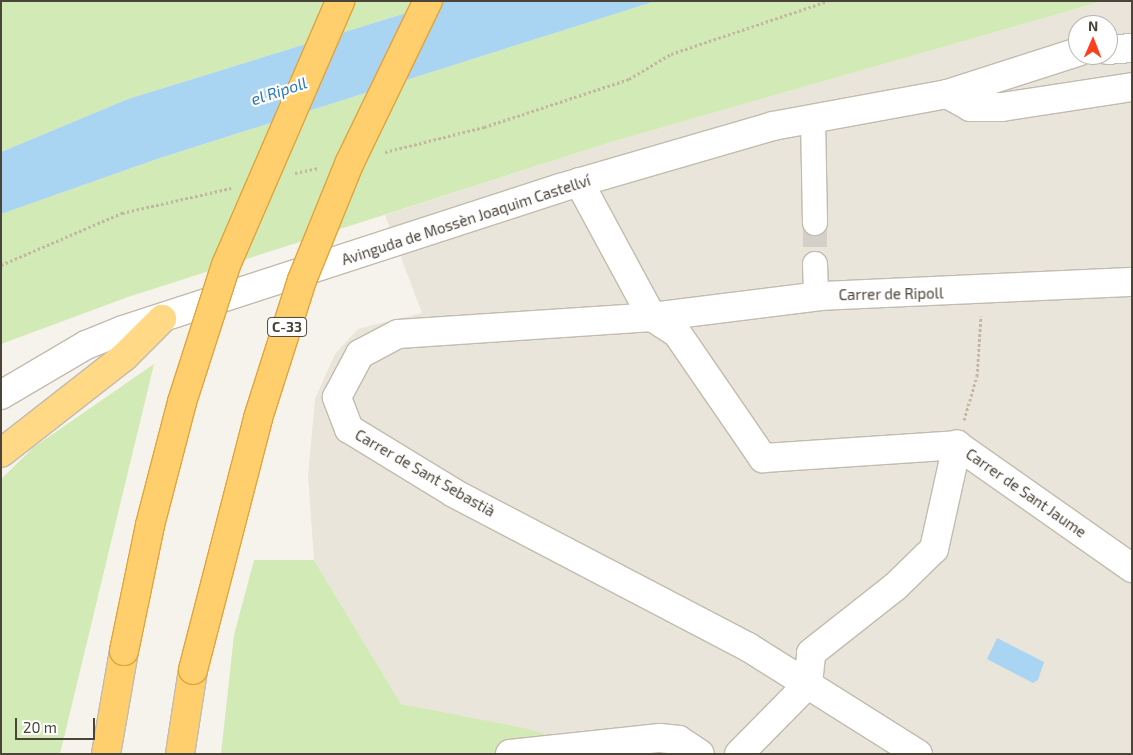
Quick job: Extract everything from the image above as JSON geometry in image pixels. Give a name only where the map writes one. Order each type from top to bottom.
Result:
[{"type":"highway","points":[[106,754],[124,651],[174,430],[226,265],[340,1]]},
{"type":"highway","name":"C-33","points":[[180,754],[193,670],[250,444],[302,280],[350,162],[428,1]]},
{"type":"highway","points":[[1,453],[124,357],[162,319]]},
{"type":"street","points":[[1118,49],[1132,48]]},
{"type":"street","name":"Avinguda de Mossèn Joaquim Castellví","points":[[1,395],[86,345],[579,182],[813,118],[947,94],[1068,55]]},
{"type":"street","points":[[947,94],[970,107],[1002,107],[1132,87]]},
{"type":"street","points":[[813,118],[815,222]]},
{"type":"street","points":[[579,182],[652,317]]},
{"type":"street","points":[[816,264],[816,297]]},
{"type":"street","name":"Carrer de Ripoll","points":[[652,317],[816,297],[982,292],[1132,282]]},
{"type":"street","name":"Carrer de Sant Jaume","points":[[652,317],[677,333],[763,458],[957,445],[1132,568]]},
{"type":"street","name":"Carrer de Sant Sebastià","points":[[652,317],[398,334],[360,354],[336,397],[349,429],[454,493],[748,647],[808,684]]},
{"type":"street","points":[[739,754],[808,684],[811,653],[895,587],[934,549],[957,445]]},
{"type":"street","points":[[808,684],[918,754]]},
{"type":"street","points":[[510,754],[660,738],[679,740],[700,754]]},
{"type":"path","points":[[378,154],[469,132],[629,79],[671,54],[828,1]]},
{"type":"path","points":[[293,174],[321,167]]},
{"type":"path","points":[[1,264],[122,213],[236,187]]},
{"type":"path","points":[[957,445],[976,376],[982,292]]},
{"type":"shaded area","points":[[1103,1],[1132,1],[1132,754],[616,754],[401,704],[314,560],[308,476],[315,399],[335,354],[358,329],[422,313],[385,215],[608,143]]},
{"type":"green space","points":[[1,1],[445,1],[128,99],[1,152]]},
{"type":"green space","points":[[656,1],[1103,1],[608,143],[128,297],[1,344],[1,214],[160,158]]},
{"type":"green space","points":[[154,364],[60,754],[1,754],[1,479],[34,447]]},
{"type":"green space","points":[[254,560],[314,560],[401,704],[524,728],[616,754],[221,754],[234,635]]},
{"type":"water","name":"el Ripoll","points":[[445,1],[656,1],[160,158],[1,214],[1,152],[128,99]]},
{"type":"water","points":[[997,638],[1044,662],[1038,680],[1033,683],[987,659]]},
{"type":"tunnel","points":[[815,223],[815,264]]}]
